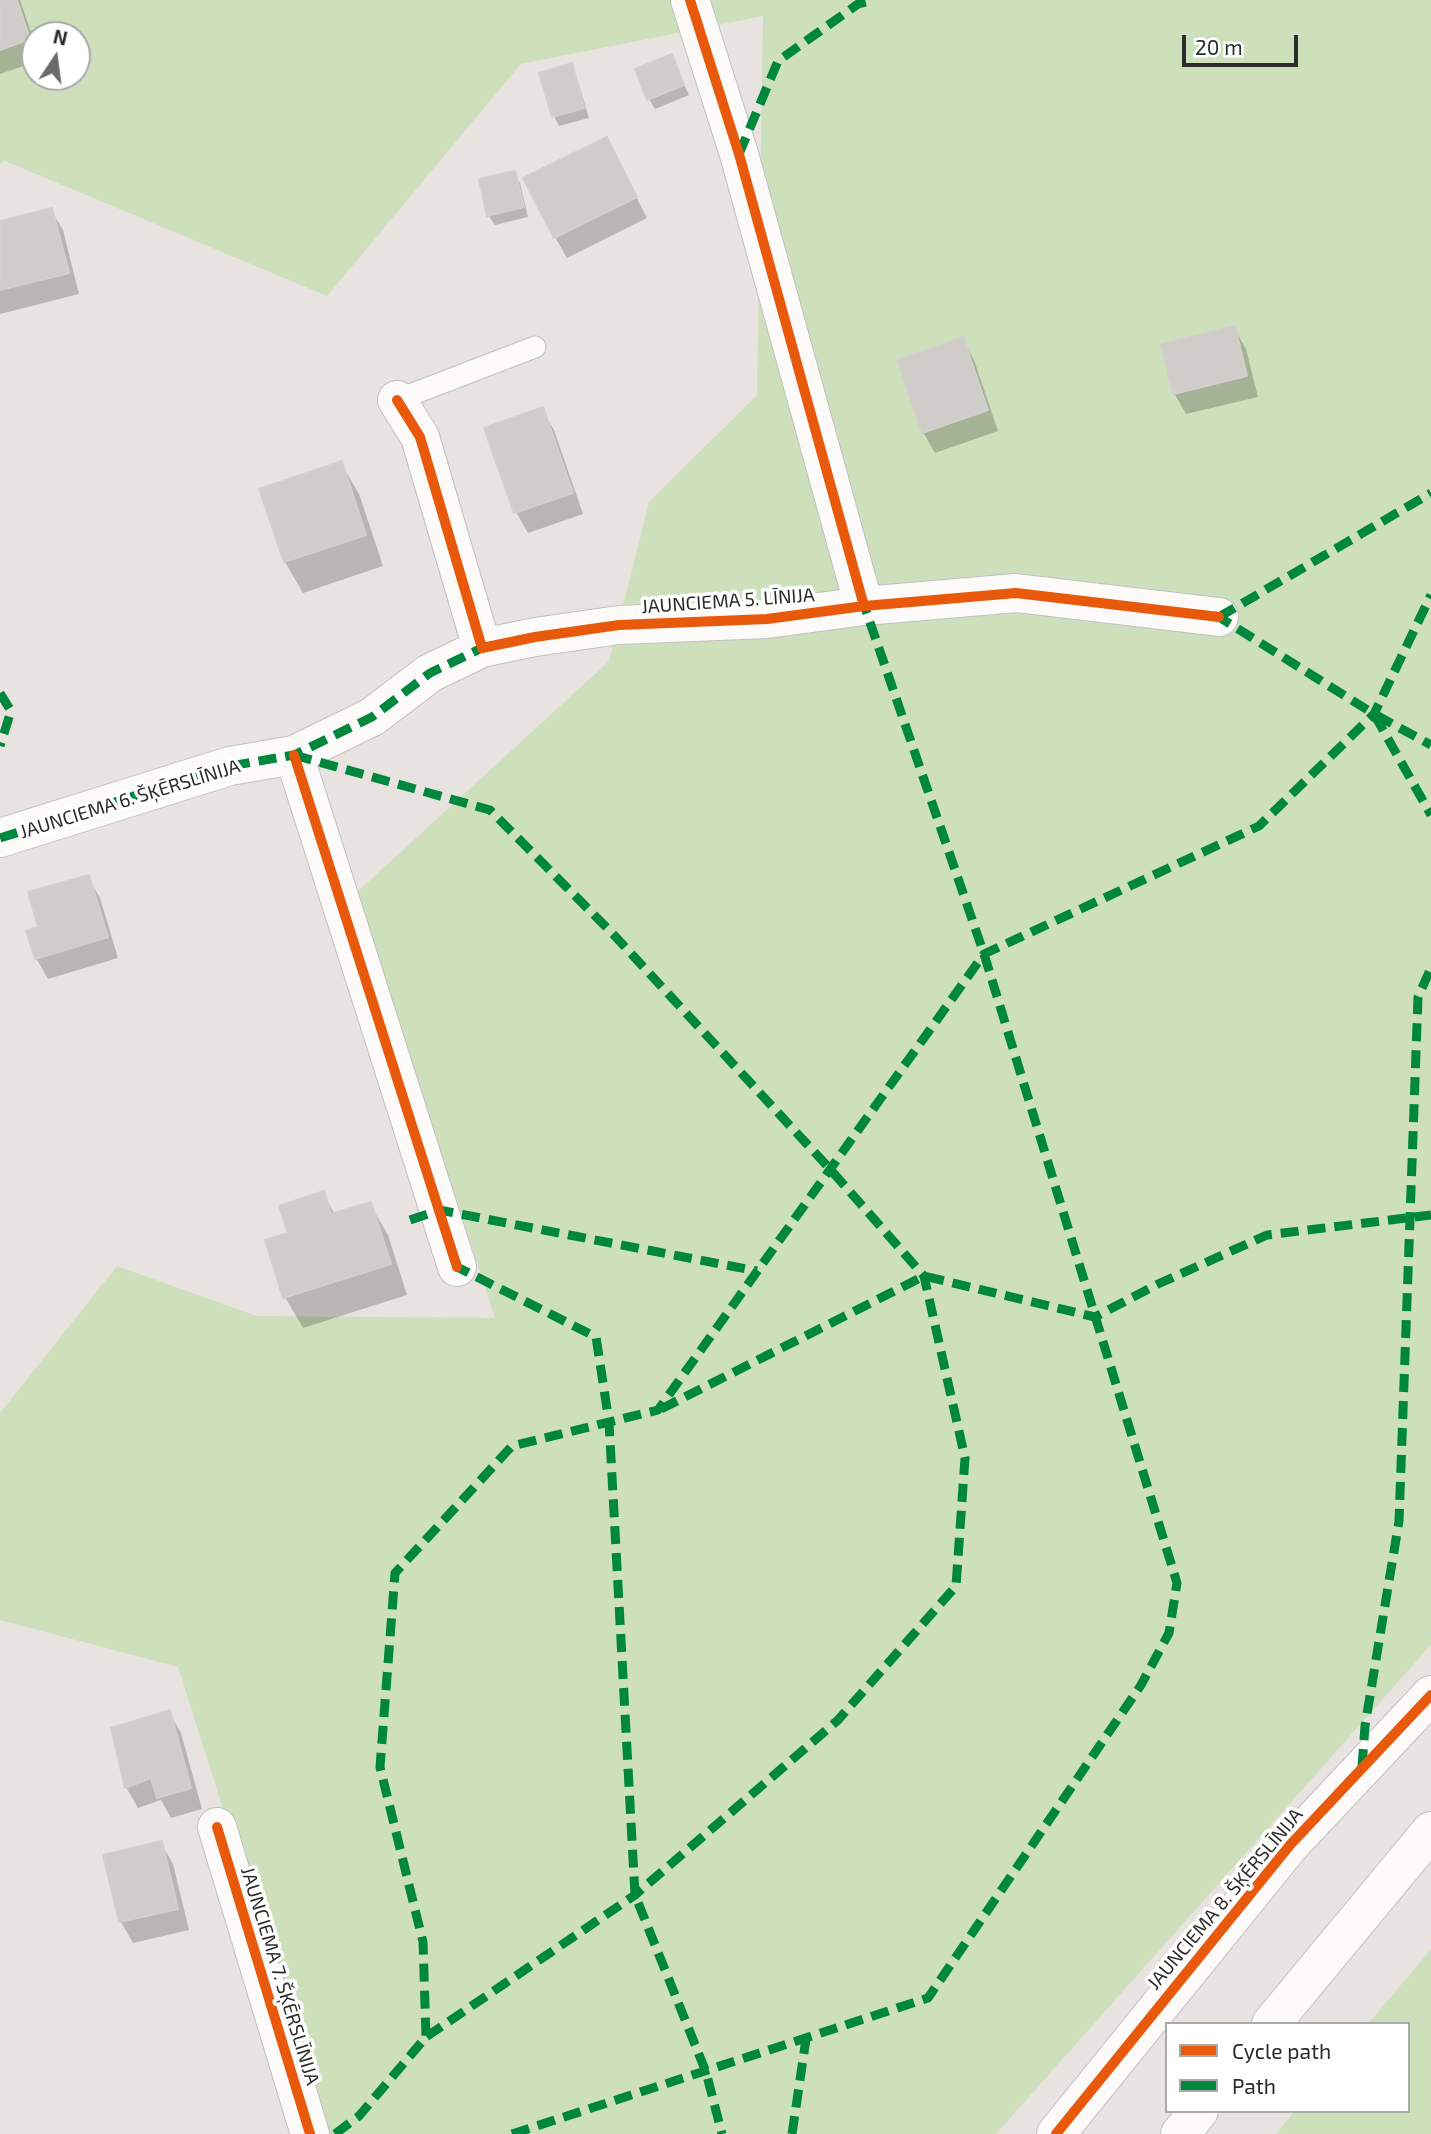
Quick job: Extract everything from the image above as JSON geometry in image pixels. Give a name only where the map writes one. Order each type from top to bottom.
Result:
[{"type":"street","points":[[690,0],[739,154],[864,606]]},
{"type":"street","points":[[397,400],[420,437],[482,649]]},
{"type":"street","name":"JAUNCIEMA 5. LĪNIJA","points":[[482,649],[535,637],[619,625],[767,619],[864,606],[1016,593],[1219,617]]},
{"type":"street","name":"JAUNCIEMA 6. ŠĶĒRSLĪNIJA","points":[[0,838],[230,766],[294,755],[372,717],[430,673],[482,649]]},
{"type":"street","points":[[294,755],[457,1267]]},
{"type":"street","name":"JAUNCIEMA 8. ŠĶĒRSLĪNIJA","points":[[1056,2134],[1290,1844],[1431,1695]]},
{"type":"street","name":"JAUNCIEMA 7. ŠĶĒRSLĪNIJA","points":[[217,1827],[310,2134]]},
{"type":"street","points":[[1273,2022],[1431,1831]]},
{"type":"street","points":[[1180,2134],[1197,2113]]},
{"type":"lane","points":[[397,400],[535,347]]},
{"type":"green space","points":[[0,0],[1431,0],[1431,1645],[996,2134],[326,2134],[178,1667],[0,1620],[0,1413],[117,1266],[257,1316],[495,1318],[356,893],[609,661],[649,502],[757,395],[763,16],[521,64],[327,296],[5,161],[0,164]]},
{"type":"green space","points":[[1431,1949],[1431,2134],[1276,2134],[1293,2113],[1410,2113],[1410,2022],[1370,2022]]},
{"type":"building","points":[[0,0],[17,0],[24,21],[21,21],[21,42],[0,50]]},
{"type":"building","points":[[672,54],[684,85],[647,100],[635,69]]},
{"type":"building","points":[[572,63],[584,108],[552,117],[539,73]]},
{"type":"building","points":[[607,137],[637,197],[554,238],[523,178]]},
{"type":"building","points":[[515,171],[524,207],[487,216],[479,179]]},
{"type":"building","points":[[52,208],[69,273],[0,290],[0,221]]},
{"type":"building","points":[[1235,326],[1247,376],[1173,394],[1161,344]]},
{"type":"building","points":[[963,337],[988,410],[922,433],[897,360]]},
{"type":"building","points":[[543,407],[573,493],[514,513],[484,428]]},
{"type":"building","points":[[342,461],[366,535],[284,562],[259,489]]},
{"type":"building","points":[[89,875],[108,937],[35,959],[26,931],[38,927],[28,892]]},
{"type":"building","points":[[324,1191],[331,1214],[371,1202],[391,1264],[283,1298],[265,1240],[288,1233],[279,1206]]},
{"type":"building","points":[[170,1710],[191,1788],[157,1798],[151,1778],[125,1788],[111,1728]]},
{"type":"building","points":[[162,1841],[178,1909],[119,1922],[103,1855]]},
{"type":"marked path","points":[[739,154],[778,61],[858,4],[874,0]]},
{"type":"marked path","points":[[1219,617],[1431,493]]},
{"type":"marked path","points":[[335,2134],[359,2116],[426,2037],[423,1942],[380,1767],[395,1573],[512,1446],[658,1410],[984,954],[1259,826],[1374,714],[1431,595]]},
{"type":"marked path","points":[[512,2134],[928,1998],[1141,1685],[1169,1633],[1177,1583],[984,954],[863,602]]},
{"type":"marked path","points":[[1214,616],[1374,714],[1431,815]]},
{"type":"marked path","points":[[0,838],[230,766],[294,755],[372,717],[430,673],[482,648]]},
{"type":"marked path","points":[[0,693],[11,711],[0,746]]},
{"type":"marked path","points":[[1376,715],[1431,745]]},
{"type":"marked path","points":[[294,755],[490,810],[613,934],[830,1169],[924,1276],[965,1458],[956,1586],[838,1720],[635,1895],[426,2037]]},
{"type":"marked path","points":[[1362,1767],[1365,1726],[1399,1521],[1418,997],[1431,968]]},
{"type":"marked path","points":[[410,1220],[439,1210],[757,1271]]},
{"type":"marked path","points":[[661,1409],[924,1276],[1095,1317],[1158,1284],[1267,1235],[1431,1215]]},
{"type":"marked path","points":[[456,1262],[457,1267],[596,1337],[609,1422],[635,1895],[706,2072],[722,2134]]},
{"type":"marked path","points":[[792,2134],[806,2039]]},
{"type":"cycle path","points":[[690,0],[739,154],[864,606]]},
{"type":"cycle path","points":[[397,400],[420,437],[482,648],[619,625],[767,619],[864,606],[1016,593],[1219,617]]},
{"type":"cycle path","points":[[294,755],[457,1267]]},
{"type":"cycle path","points":[[1056,2134],[1290,1845],[1431,1695]]},
{"type":"cycle path","points":[[217,1827],[310,2134]]}]
